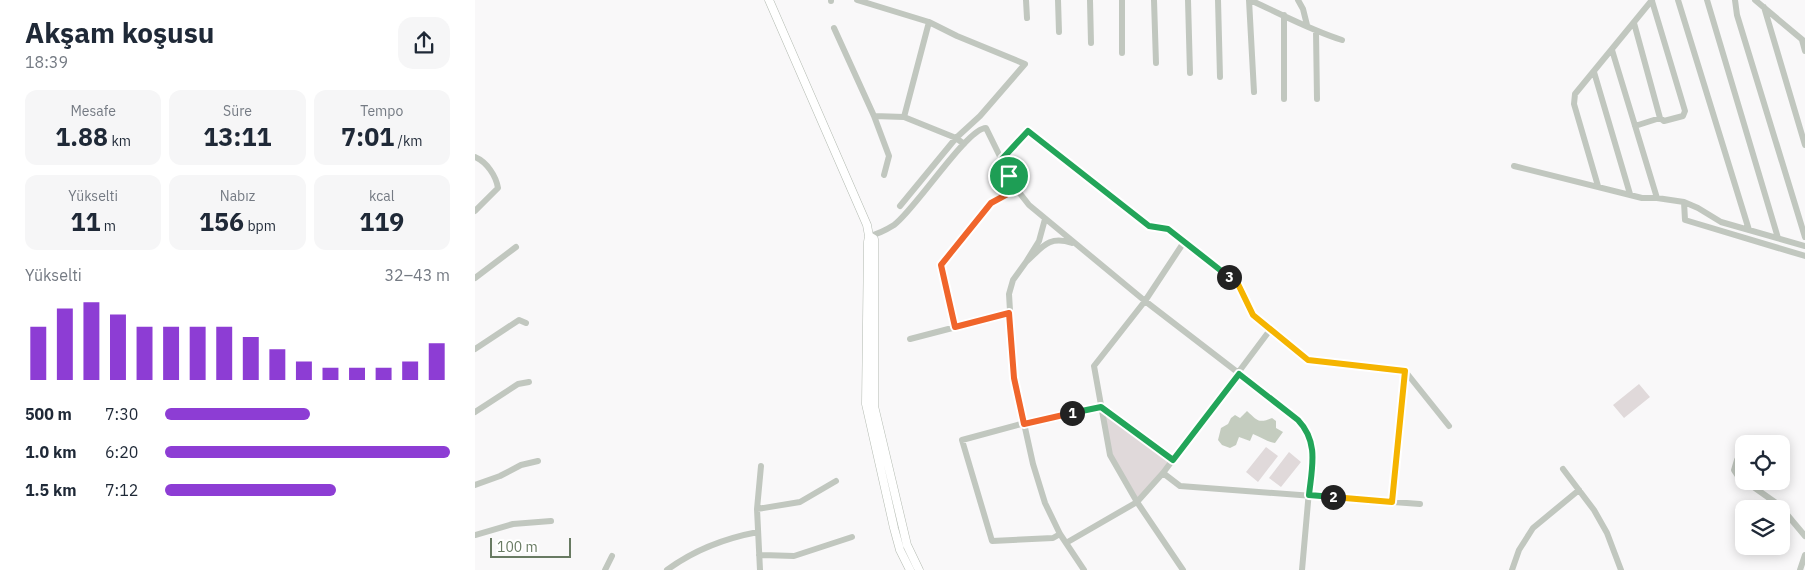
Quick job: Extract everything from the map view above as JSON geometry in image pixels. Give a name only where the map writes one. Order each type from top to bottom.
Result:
[{"type":"main road","points":[[769,0],[867,225],[869,236],[866,404],[894,528],[900,550],[910,570]]},
{"type":"main road","points":[[869,236],[873,239],[875,245],[874,406],[907,545],[919,570]]},
{"type":"street","points":[[857,0],[929,22],[957,36],[1025,64],[980,116],[956,138],[900,206]]},
{"type":"street","points":[[1026,0],[1027,18]]},
{"type":"street","points":[[1059,0],[1059,32]]},
{"type":"street","points":[[1090,0],[1091,43]]},
{"type":"street","points":[[1122,0],[1122,53]]},
{"type":"street","points":[[1154,0],[1156,63]]},
{"type":"street","points":[[1188,0],[1190,73]]},
{"type":"street","points":[[1218,0],[1220,78]]},
{"type":"street","points":[[1254,92],[1249,0],[1307,25],[1316,31],[1342,40]]},
{"type":"street","points":[[1298,0],[1307,25]]},
{"type":"street","points":[[1598,186],[1574,104],[1575,94],[1652,0]]},
{"type":"street","points":[[1633,23],[1660,118],[1665,121],[1683,116],[1685,112],[1652,0]]},
{"type":"street","points":[[1678,0],[1749,230]]},
{"type":"street","points":[[1707,0],[1778,238]]},
{"type":"street","points":[[1735,0],[1737,15],[1805,237]]},
{"type":"street","points":[[1755,0],[1804,41],[1805,51]]},
{"type":"street","points":[[1764,7],[1805,145]]},
{"type":"street","points":[[1284,15],[1284,99]]},
{"type":"street","points":[[904,117],[929,22]]},
{"type":"street","points":[[834,28],[874,116],[889,156],[884,175]]},
{"type":"street","points":[[1316,31],[1317,99]]},
{"type":"street","points":[[1612,50],[1657,198]]},
{"type":"street","points":[[1594,72],[1630,194]]},
{"type":"street","points":[[874,116],[904,117],[956,138],[964,144]]},
{"type":"street","points":[[1635,126],[1660,118]]},
{"type":"street","points":[[869,236],[880,233],[895,224],[909,211],[964,144],[982,128],[986,128],[1017,189],[1029,205],[1145,301],[1298,420],[1308,433],[1312,444],[1313,457],[1302,570]]},
{"type":"street","points":[[1002,159],[1028,131],[1149,226],[1168,229],[1238,284],[1253,315],[1308,360],[1405,371],[1449,426]]},
{"type":"street","points":[[475,157],[480,159],[491,170],[497,179],[498,188],[475,211]]},
{"type":"street","points":[[1514,166],[1641,198],[1684,202],[1721,222],[1805,246]]},
{"type":"street","points":[[955,327],[941,265],[991,203],[1017,189]]},
{"type":"street","points":[[1684,202],[1685,220],[1805,256]]},
{"type":"street","points":[[1045,219],[1039,242],[1010,286],[1009,313],[1014,378],[1038,484],[1060,534],[1084,570]]},
{"type":"street","points":[[1026,262],[1055,236],[1051,225]]},
{"type":"street","points":[[1048,243],[1064,241],[1075,244]]},
{"type":"street","points":[[1183,570],[1137,502],[1110,455],[1094,366],[1145,301],[1184,242]]},
{"type":"street","points":[[475,278],[516,247]]},
{"type":"street","points":[[910,339],[1009,313]]},
{"type":"street","points":[[475,349],[519,320],[525,322]]},
{"type":"street","points":[[1066,543],[1137,502],[1163,473],[1239,374],[1270,330]]},
{"type":"street","points":[[1392,502],[1405,371]]},
{"type":"street","points":[[475,412],[518,384],[529,382]]},
{"type":"street","points":[[1060,534],[1053,538],[992,541],[962,440],[1101,407],[1173,460]]},
{"type":"street","points":[[475,484],[500,476],[521,465],[538,461]]},
{"type":"street","points":[[760,570],[757,510],[761,466]]},
{"type":"street","points":[[1563,469],[1594,510],[1607,533],[1621,570]]},
{"type":"street","points":[[1163,473],[1181,486],[1420,504]]},
{"type":"street","points":[[757,510],[800,502],[836,481]]},
{"type":"street","points":[[1512,570],[1519,550],[1533,528],[1579,490]]},
{"type":"street","points":[[1758,490],[1779,504],[1805,536]]},
{"type":"street","points":[[475,535],[513,524],[551,521]]},
{"type":"street","points":[[667,570],[684,557],[736,536],[758,532]]},
{"type":"street","points":[[759,555],[794,556],[853,537]]},
{"type":"street","points":[[1800,570],[1805,555]]},
{"type":"street","points":[[605,570],[612,556]]},
{"type":"shaded area","points":[[1639,384],[1650,397],[1624,418],[1613,405]]},
{"type":"shaded area","points":[[1101,407],[1173,460],[1137,502],[1110,455]]},
{"type":"shaded area","points":[[1247,411],[1258,420],[1264,421],[1272,418],[1276,421],[1276,428],[1283,432],[1275,443],[1253,434],[1250,441],[1239,437],[1236,445],[1230,448],[1222,445],[1218,440],[1221,428],[1228,424],[1235,415],[1240,418]]},
{"type":"shaded area","points":[[1266,447],[1278,456],[1258,482],[1246,472]]},
{"type":"shaded area","points":[[1289,452],[1301,462],[1281,487],[1269,478]]},
{"type":"route","points":[[1028,131],[1149,226],[1168,229],[1238,284],[1253,315],[1308,360],[1405,371],[1392,502],[1309,495],[1313,457],[1311,439],[1305,426],[1239,374],[1173,460],[1101,407],[1024,424],[1012,364],[1009,313],[955,327],[941,268],[943,261],[991,203],[1017,189],[1009,176],[1002,159],[1028,131]]}]
